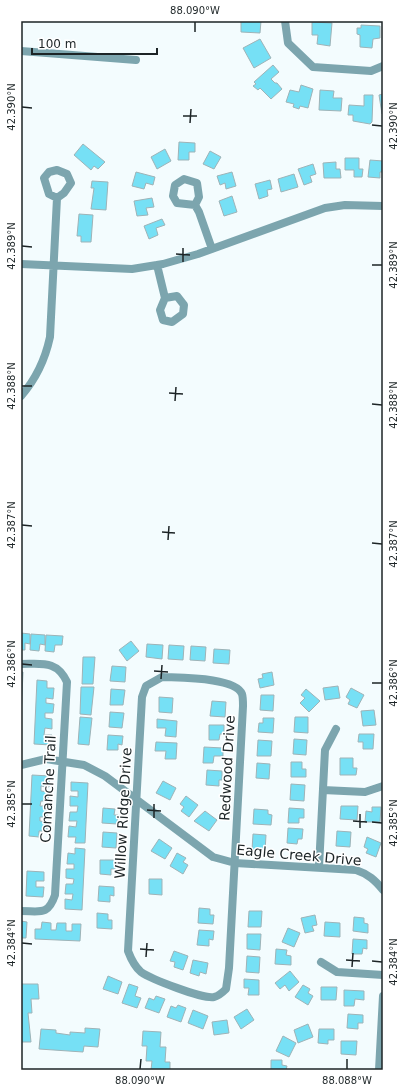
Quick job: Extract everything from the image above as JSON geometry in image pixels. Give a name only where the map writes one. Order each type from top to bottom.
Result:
[{"type":"street","points":[[285,21],[288,43],[313,67],[371,71],[383,66]]},
{"type":"street","points":[[21,51],[136,60]]},
{"type":"street","points":[[21,396],[39,373],[45,358],[50,337],[57,198]]},
{"type":"street","points":[[195,205],[199,212],[212,249]]},
{"type":"street","points":[[21,264],[132,269],[157,265],[212,249],[324,208],[345,205],[383,206]]},
{"type":"street","points":[[157,265],[165,298]]},
{"type":"street","name":"Comanche Trail","points":[[21,664],[55,666],[63,673],[67,682],[55,895],[51,906],[45,911],[21,911]]},
{"type":"street","name":"Willow Ridge Drive","points":[[221,994],[214,997],[203,997],[142,972],[133,963],[128,951],[138,800],[142,697],[146,686],[154,680],[162,677],[226,682],[236,687]]},
{"type":"street","name":"Redwood Drive","points":[[221,994],[226,989],[229,968],[243,706],[242,694],[236,687]]},
{"type":"street","points":[[319,867],[325,750],[336,729]]},
{"type":"street","name":"Eagle Creek Drive","points":[[21,765],[46,759],[84,765],[105,776],[213,857],[234,863],[356,870],[366,873],[376,881],[383,890]]},
{"type":"street","points":[[323,790],[365,792],[383,786]]},
{"type":"street","points":[[321,962],[337,972],[383,975]]},
{"type":"street","points":[[379,1070],[383,996]]},
{"type":"building","points":[[241,21],[261,21],[260,33],[241,32]]},
{"type":"building","points":[[312,22],[332,23],[330,46],[317,44],[318,35],[312,35]]},
{"type":"building","points":[[361,25],[380,26],[380,38],[373,39],[372,48],[360,47],[360,35],[357,34],[357,28],[361,28]]},
{"type":"building","points":[[260,39],[271,58],[254,68],[243,48]]},
{"type":"building","points":[[273,65],[279,72],[271,79],[282,89],[271,99],[260,88],[258,90],[253,86],[256,84],[254,82]]},
{"type":"building","points":[[301,85],[313,89],[308,108],[300,106],[299,109],[293,107],[294,104],[286,102],[290,90],[299,92]]},
{"type":"building","points":[[320,90],[334,91],[333,98],[342,98],[341,111],[319,110]]},
{"type":"building","points":[[383,94],[383,113],[382,114],[379,95]]},
{"type":"building","points":[[364,95],[373,95],[372,122],[370,124],[353,121],[353,115],[348,115],[349,105],[364,106]]},
{"type":"building","points":[[179,142],[195,143],[195,152],[189,152],[189,160],[178,160]]},
{"type":"building","points":[[83,144],[105,162],[98,169],[94,166],[91,170],[74,155]]},
{"type":"building","points":[[165,149],[171,161],[157,169],[151,157]]},
{"type":"building","points":[[210,151],[221,157],[214,169],[203,164]]},
{"type":"building","points":[[345,158],[359,158],[359,169],[363,169],[362,177],[354,177],[354,170],[345,170]]},
{"type":"building","points":[[370,160],[383,161],[383,172],[380,172],[380,178],[368,177]]},
{"type":"building","points":[[336,162],[336,169],[340,169],[341,178],[324,178],[323,163]]},
{"type":"building","points":[[313,164],[316,174],[310,176],[312,182],[304,185],[298,169]]},
{"type":"building","points":[[136,172],[155,177],[153,185],[146,183],[144,189],[132,186]]},
{"type":"building","points":[[232,172],[236,186],[226,189],[225,183],[220,185],[217,176]]},
{"type":"building","points":[[294,174],[298,187],[281,192],[278,179]]},
{"type":"building","points":[[270,180],[272,189],[267,190],[268,196],[259,199],[255,184]]},
{"type":"building","points":[[92,181],[108,182],[106,210],[91,209],[94,188],[91,188]]},
{"type":"building","points":[[232,196],[237,212],[224,216],[219,201]]},
{"type":"building","points":[[152,198],[154,207],[146,208],[148,215],[137,216],[134,201]]},
{"type":"building","points":[[79,214],[93,215],[91,242],[81,242],[81,236],[77,236]]},
{"type":"building","points":[[162,219],[165,225],[156,228],[158,235],[149,239],[144,226]]},
{"type":"building","points":[[21,633],[30,634],[30,644],[25,643],[25,650],[21,650]]},
{"type":"building","points":[[31,634],[45,635],[45,645],[40,644],[39,651],[30,650]]},
{"type":"building","points":[[46,635],[63,636],[62,645],[55,645],[54,652],[45,651]]},
{"type":"building","points":[[131,641],[139,651],[127,661],[119,650]]},
{"type":"building","points":[[147,644],[163,645],[162,659],[146,657]]},
{"type":"building","points":[[169,645],[184,646],[183,660],[168,659]]},
{"type":"building","points":[[191,646],[206,647],[205,661],[190,660]]},
{"type":"building","points":[[214,649],[230,650],[229,664],[213,663]]},
{"type":"building","points":[[83,657],[95,657],[93,684],[82,684]]},
{"type":"building","points":[[112,666],[126,667],[125,682],[110,681]]},
{"type":"building","points":[[21,672],[23,672],[21,717]]},
{"type":"building","points":[[272,672],[274,685],[260,688],[258,679],[263,678],[262,674]]},
{"type":"building","points":[[37,680],[47,681],[47,688],[54,688],[53,699],[46,698],[46,703],[54,704],[53,713],[45,713],[45,718],[52,719],[52,729],[45,728],[44,735],[52,735],[51,745],[34,744]]},
{"type":"building","points":[[338,686],[340,698],[325,700],[323,688]]},
{"type":"building","points":[[81,687],[94,687],[91,715],[80,714]]},
{"type":"building","points":[[351,688],[364,695],[357,708],[348,704],[350,700],[346,697]]},
{"type":"building","points":[[111,689],[125,690],[123,705],[110,705]]},
{"type":"building","points":[[306,689],[320,701],[309,712],[300,703],[305,698],[301,695]]},
{"type":"building","points":[[261,695],[274,695],[273,711],[260,710]]},
{"type":"building","points":[[159,697],[173,698],[172,713],[159,712]]},
{"type":"building","points":[[212,701],[226,702],[225,717],[210,716]]},
{"type":"building","points":[[374,710],[376,725],[363,726],[361,711]]},
{"type":"building","points":[[110,712],[124,713],[122,728],[109,727]]},
{"type":"building","points":[[80,717],[92,718],[89,745],[78,744]]},
{"type":"building","points":[[295,717],[308,717],[308,733],[294,732]]},
{"type":"building","points":[[263,718],[274,718],[273,733],[258,732],[259,723],[263,723]]},
{"type":"building","points":[[157,719],[177,721],[176,737],[165,736],[166,728],[157,728]]},
{"type":"building","points":[[209,725],[224,725],[224,734],[220,734],[219,740],[209,740]]},
{"type":"building","points":[[359,734],[374,734],[373,749],[363,749],[363,742],[358,742]]},
{"type":"building","points":[[108,735],[123,736],[122,745],[118,744],[118,750],[107,750]]},
{"type":"building","points":[[294,739],[307,740],[306,755],[293,754]]},
{"type":"building","points":[[258,740],[272,741],[271,756],[257,756]]},
{"type":"building","points":[[156,742],[177,743],[176,759],[165,759],[166,751],[155,751]]},
{"type":"building","points":[[204,747],[223,748],[223,756],[214,756],[213,763],[203,763]]},
{"type":"building","points":[[340,758],[353,758],[353,768],[357,768],[356,775],[340,775]]},
{"type":"building","points":[[291,762],[302,762],[302,769],[306,769],[306,777],[291,777]]},
{"type":"building","points":[[257,763],[270,764],[269,779],[256,778]]},
{"type":"building","points":[[207,770],[222,771],[222,780],[219,780],[219,786],[206,785]]},
{"type":"building","points":[[32,775],[50,776],[49,787],[41,786],[41,791],[49,792],[48,801],[41,801],[40,806],[48,806],[47,817],[40,817],[40,821],[47,822],[47,831],[39,831],[39,837],[29,836]]},
{"type":"building","points":[[163,781],[176,788],[170,800],[156,793]]},
{"type":"building","points":[[71,782],[88,783],[85,843],[75,843],[76,837],[68,837],[69,826],[76,827],[77,821],[69,821],[70,812],[77,812],[78,806],[70,806],[70,796],[78,797],[78,791],[71,791]]},
{"type":"building","points":[[291,784],[305,785],[304,801],[290,800]]},
{"type":"building","points":[[186,796],[198,805],[189,817],[181,811],[184,807],[180,804]]},
{"type":"building","points":[[341,806],[358,806],[357,820],[340,819]]},
{"type":"building","points":[[372,807],[381,807],[380,822],[365,822],[366,811],[372,812]]},
{"type":"building","points":[[103,808],[115,809],[114,815],[118,815],[117,824],[102,823]]},
{"type":"building","points":[[289,808],[304,809],[304,818],[299,818],[299,823],[288,823]]},
{"type":"building","points":[[254,809],[268,810],[268,814],[272,815],[271,825],[253,824]]},
{"type":"building","points":[[205,811],[217,820],[209,831],[194,821]]},
{"type":"building","points":[[288,828],[303,829],[302,839],[298,839],[297,844],[287,843]]},
{"type":"building","points":[[337,831],[351,832],[350,847],[336,846]]},
{"type":"building","points":[[103,832],[117,833],[116,848],[102,847]]},
{"type":"building","points":[[253,834],[266,835],[265,851],[252,850]]},
{"type":"building","points":[[367,837],[381,843],[376,857],[366,853],[368,849],[364,847]]},
{"type":"building","points":[[159,839],[172,848],[165,859],[151,851]]},
{"type":"building","points":[[75,848],[85,849],[82,910],[65,909],[65,899],[72,900],[73,894],[65,894],[66,884],[73,884],[74,879],[66,878],[66,869],[74,869],[74,864],[67,864],[68,853],[75,854]]},
{"type":"building","points":[[177,853],[186,858],[183,862],[188,865],[183,874],[170,866]]},
{"type":"building","points":[[100,860],[116,860],[115,869],[111,869],[111,875],[100,874]]},
{"type":"building","points":[[27,871],[44,872],[44,881],[36,881],[36,887],[44,887],[43,897],[26,896]]},
{"type":"building","points":[[149,879],[162,879],[162,895],[149,894]]},
{"type":"building","points":[[99,886],[114,887],[114,896],[110,895],[110,902],[98,901]]},
{"type":"building","points":[[199,908],[210,909],[210,915],[214,915],[213,924],[198,923]]},
{"type":"building","points":[[249,911],[262,911],[261,927],[248,927]]},
{"type":"building","points":[[97,913],[108,914],[108,920],[112,920],[112,929],[97,928]]},
{"type":"building","points":[[315,915],[317,925],[312,926],[314,931],[305,933],[301,918]]},
{"type":"building","points":[[354,917],[364,918],[364,923],[368,924],[368,933],[353,931]]},
{"type":"building","points":[[21,921],[27,922],[26,938],[21,938]]},
{"type":"building","points":[[42,922],[51,923],[51,930],[56,930],[57,923],[66,923],[66,931],[72,931],[72,924],[81,924],[80,941],[35,939],[35,929],[41,929]]},
{"type":"building","points":[[325,922],[340,923],[340,937],[324,936]]},
{"type":"building","points":[[288,928],[300,933],[294,947],[282,942]]},
{"type":"building","points":[[199,930],[214,931],[213,940],[209,939],[209,946],[197,945]]},
{"type":"building","points":[[247,934],[261,934],[260,950],[247,949]]},
{"type":"building","points":[[353,939],[367,940],[367,949],[363,948],[362,954],[352,954]]},
{"type":"building","points":[[276,949],[287,950],[286,955],[291,956],[291,965],[275,964]]},
{"type":"building","points":[[174,951],[188,956],[183,970],[174,967],[175,962],[170,961]]},
{"type":"building","points":[[247,956],[260,957],[259,973],[246,972]]},
{"type":"building","points":[[193,960],[208,963],[206,974],[200,972],[199,976],[190,973]]},
{"type":"building","points":[[290,971],[299,982],[289,991],[285,985],[280,989],[275,983]]},
{"type":"building","points":[[108,976],[122,982],[118,994],[103,989]]},
{"type":"building","points":[[244,979],[259,980],[259,995],[248,995],[249,988],[244,988]]},
{"type":"building","points":[[21,984],[38,984],[39,999],[31,999],[32,1013],[28,1013],[31,1042],[21,1042]]},
{"type":"building","points":[[129,984],[138,987],[135,996],[141,998],[137,1008],[122,1003]]},
{"type":"building","points":[[303,985],[310,989],[308,993],[313,996],[308,1005],[295,997]]},
{"type":"building","points":[[321,987],[337,987],[336,1000],[321,1000]]},
{"type":"building","points":[[344,990],[364,991],[364,1000],[355,999],[354,1006],[344,1006]]},
{"type":"building","points":[[156,996],[165,999],[159,1013],[145,1008],[149,998],[154,1000]]},
{"type":"building","points":[[178,1005],[186,1008],[181,1022],[167,1017],[171,1006],[176,1008]]},
{"type":"building","points":[[247,1009],[254,1020],[241,1029],[234,1017]]},
{"type":"building","points":[[193,1010],[208,1016],[203,1029],[188,1023]]},
{"type":"building","points":[[348,1014],[363,1015],[363,1023],[358,1023],[358,1029],[347,1028]]},
{"type":"building","points":[[227,1020],[229,1033],[214,1035],[212,1022]]},
{"type":"building","points":[[308,1024],[313,1037],[298,1043],[294,1030]]},
{"type":"building","points":[[85,1028],[100,1029],[98,1047],[84,1046],[83,1052],[39,1049],[41,1029],[56,1030],[56,1033],[70,1035],[70,1032],[85,1033]]},
{"type":"building","points":[[319,1029],[334,1029],[334,1040],[328,1040],[328,1044],[318,1043]]},
{"type":"building","points":[[143,1031],[161,1032],[160,1047],[166,1047],[165,1062],[170,1062],[170,1070],[151,1070],[152,1061],[146,1061],[147,1046],[142,1046]]},
{"type":"building","points":[[283,1036],[296,1043],[289,1057],[276,1051]]},
{"type":"building","points":[[341,1041],[357,1041],[356,1055],[341,1054]]},
{"type":"building","points":[[271,1060],[282,1060],[282,1065],[287,1066],[286,1070],[271,1070]]}]
